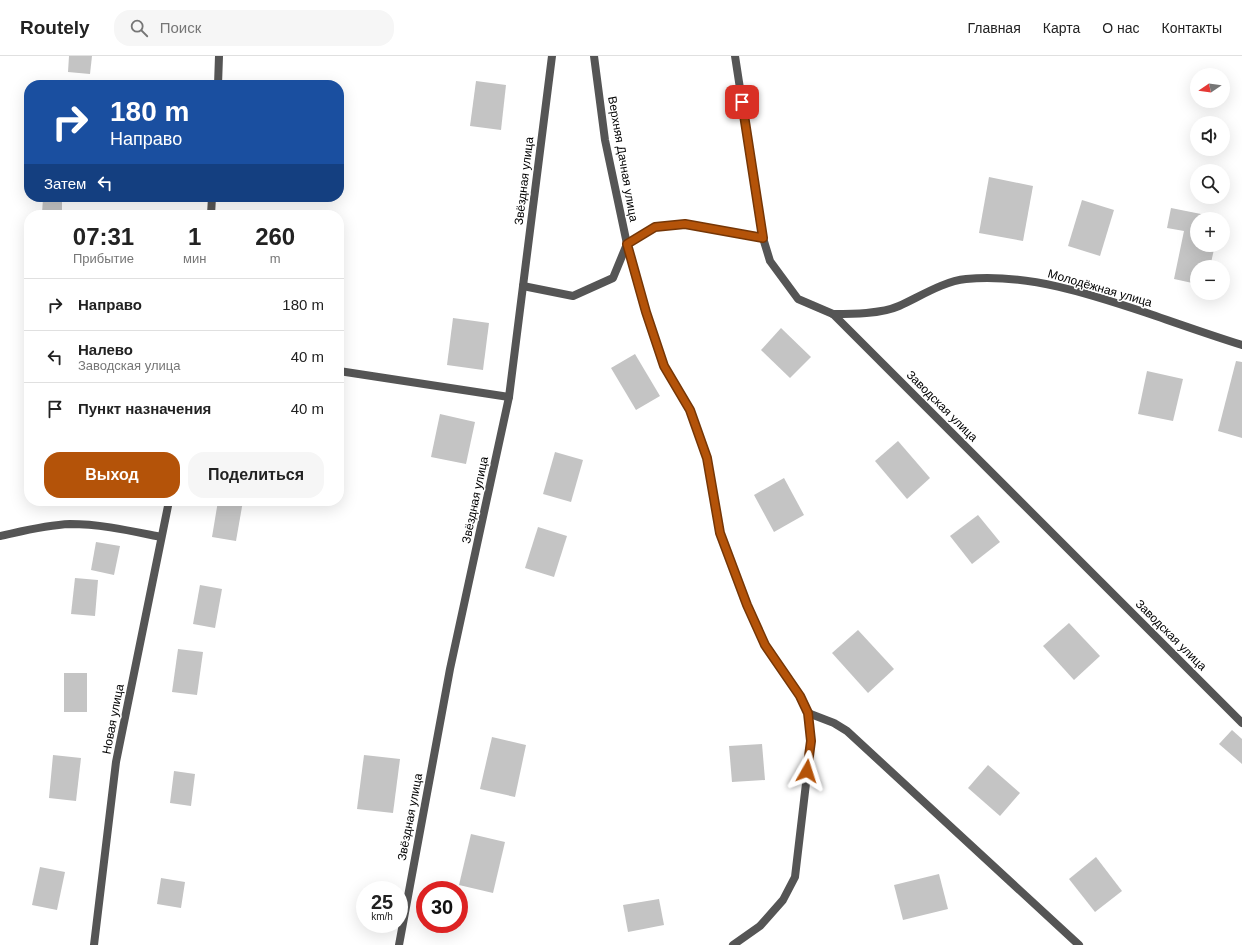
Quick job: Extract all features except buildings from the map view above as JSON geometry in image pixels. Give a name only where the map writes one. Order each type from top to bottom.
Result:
[{"type":"street","points":[[218,80],[219,56]]},
{"type":"street","name":"Звёздная улица","points":[[399,945],[450,669],[509,397],[552,56]]},
{"type":"street","name":"Верхняя Дачная улица","points":[[594,56],[605,140],[627,244],[646,312],[664,366],[690,410],[707,458],[720,533],[747,605],[765,645],[800,696],[808,713],[811,741],[795,877],[783,900],[760,926],[733,945]]},
{"type":"street","name":"Заводская улица","points":[[735,56],[763,238],[770,261],[798,299],[833,314],[1242,723]]},
{"type":"street","points":[[523,286],[573,296],[613,278],[627,244],[655,227],[685,224],[763,238]]},
{"type":"street","name":"Молодёжная улица","points":[[833,314],[864,314],[898,307],[931,290],[965,278],[1001,278],[1044,284],[1105,299],[1242,345]]},
{"type":"street","points":[[344,372],[509,397]]},
{"type":"street","name":"Новая улица","points":[[94,945],[116,762],[168,506]]},
{"type":"street","points":[[0,536],[32,528],[70,524],[119,528],[161,537]]},
{"type":"street","points":[[808,713],[834,722],[847,731],[1080,945]]},
{"type":"route","points":[[742,102],[763,238],[685,224],[655,227],[627,244],[646,312],[664,366],[690,410],[707,458],[720,533],[747,605],[765,645],[800,696],[808,713],[811,741],[807,771]]}]
